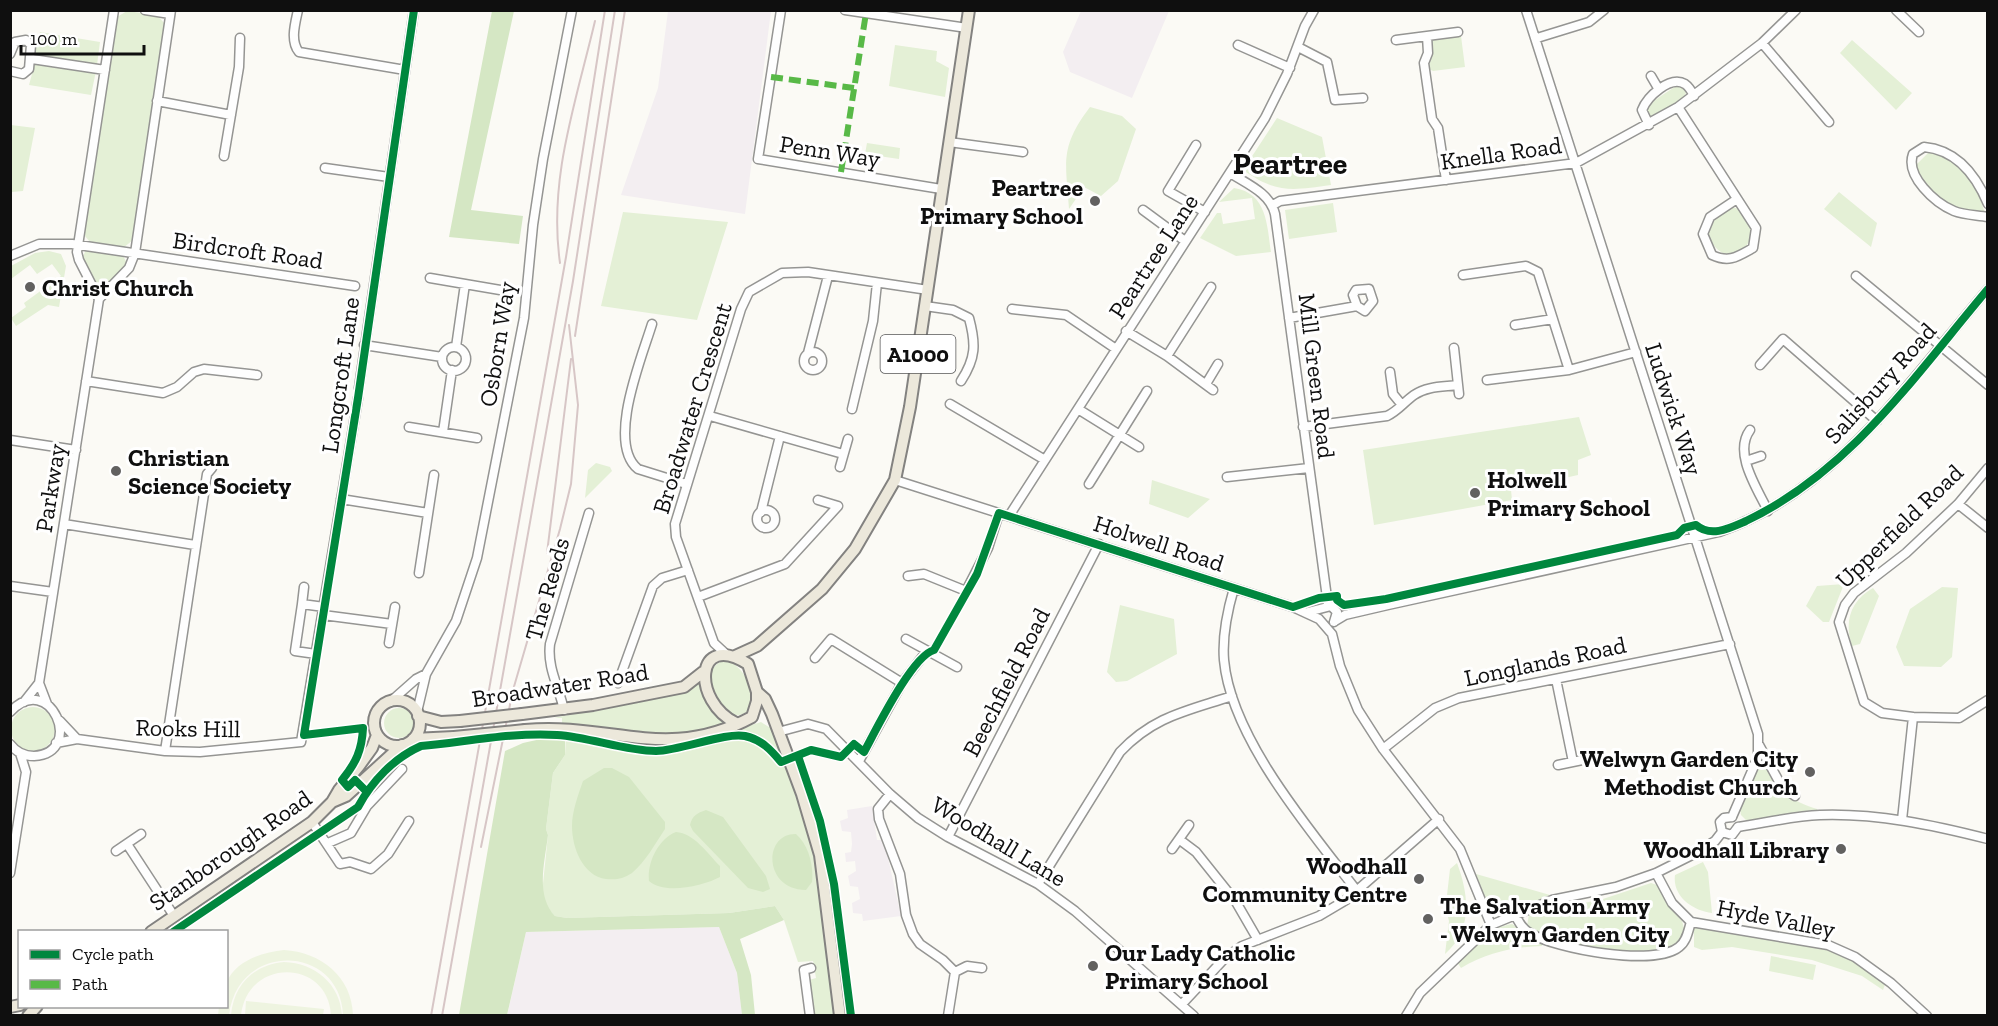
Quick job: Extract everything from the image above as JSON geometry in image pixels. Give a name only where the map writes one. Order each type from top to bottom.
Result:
[{"type":"main road","name":"A1000","points":[[711,659],[731,656],[757,646],[800,610],[841,568],[872,522],[895,480],[910,407],[969,10]]},
{"type":"main road","name":"A1000","points":[[748,664],[757,646]]},
{"type":"main road","points":[[731,656],[748,664],[757,700],[752,717]]},
{"type":"main road","points":[[711,659],[703,672],[705,687],[717,711],[736,723]]},
{"type":"main road","name":"Broadwater Road","points":[[418,714],[441,722],[564,710],[684,687],[703,672]]},
{"type":"main road","points":[[756,692],[765,699],[802,794],[820,855],[840,1016]]},
{"type":"main road","points":[[390,702],[404,702],[418,714],[419,728],[413,739],[402,746],[387,744],[377,735],[376,715],[390,702]]},
{"type":"main road","points":[[413,739],[565,729],[663,741],[697,737],[752,717],[776,728]]},
{"type":"main road","name":"Stanborough Road","points":[[154,930],[312,822],[332,802],[372,748],[377,735]]},
{"type":"main road","name":"Stanborough Road","points":[[332,802],[346,796],[402,746]]},
{"type":"main road","points":[[10,1008],[17,1016]]},
{"type":"street","points":[[114,10],[79,244],[79,260],[99,300],[129,268],[135,253],[170,12],[145,10]]},
{"type":"street","points":[[298,10],[294,39],[295,47],[299,52],[405,70]]},
{"type":"street","name":"Longcroft Lane","points":[[359,388],[414,10]]},
{"type":"street","name":"Osborn Way","points":[[418,714],[426,674],[456,621],[467,592],[486,516],[524,318],[533,225],[543,159],[572,10]]},
{"type":"street","name":"Penn Way","points":[[781,10],[758,159],[941,189]]},
{"type":"street","points":[[845,10],[967,28]]},
{"type":"street","name":"Peartree Lane","points":[[1010,516],[1126,331],[1265,118],[1290,68],[1305,26],[1314,10]]},
{"type":"street","name":"Ludwick Way","points":[[1526,10],[1537,38],[1730,644],[1759,745],[1758,757],[1749,782],[1732,817]]},
{"type":"street","points":[[1537,38],[1589,22],[1604,10]]},
{"type":"street","name":"Knella Road","points":[[1273,205],[1281,201],[1576,163],[1649,125],[1694,96],[1762,43],[1796,10]]},
{"type":"street","points":[[1896,10],[1919,32]]},
{"type":"street","points":[[1396,40],[1458,32]]},
{"type":"street","points":[[1427,36],[1428,53],[1424,63],[1432,119],[1438,128],[1446,180]]},
{"type":"street","points":[[224,156],[239,67],[240,38]]},
{"type":"street","points":[[10,54],[15,42],[26,40],[32,45],[32,59],[26,73],[19,74],[10,71]]},
{"type":"street","points":[[1762,43],[1829,122]]},
{"type":"street","points":[[1238,45],[1290,68]]},
{"type":"street","points":[[1298,47],[1327,62],[1335,100],[1363,98]]},
{"type":"street","points":[[32,59],[105,70]]},
{"type":"street","points":[[1651,76],[1658,88]]},
{"type":"street","points":[[1649,125],[1642,110],[1658,88],[1684,84],[1694,96]]},
{"type":"street","points":[[157,101],[231,115]]},
{"type":"street","points":[[1678,107],[1756,228],[1753,248],[1733,260],[1722,260],[1712,255],[1702,234],[1710,218],[1737,199]]},
{"type":"street","points":[[949,142],[1023,152]]},
{"type":"street","points":[[1196,145],[1168,191],[1205,212]]},
{"type":"street","points":[[1988,204],[1974,175],[1950,154],[1924,147],[1913,154],[1911,168],[1921,186],[1953,211],[1988,217]]},
{"type":"street","points":[[325,168],[389,177]]},
{"type":"street","points":[[1230,174],[1264,195],[1273,205]]},
{"type":"street","name":"Mill Green Road","points":[[1273,205],[1304,427],[1324,606]]},
{"type":"street","points":[[1143,210],[1185,241]]},
{"type":"street","points":[[10,256],[46,243],[79,244],[135,253]]},
{"type":"street","name":"Birdcroft Road","points":[[135,253],[355,286]]},
{"type":"street","points":[[1462,274],[1532,267],[1538,272],[1569,370]]},
{"type":"street","name":"Broadwater Crescent","points":[[711,659],[714,643],[675,530],[675,518],[710,416],[741,309],[749,292],[782,273],[808,272],[928,290]]},
{"type":"street","points":[[808,353],[828,276]]},
{"type":"street","points":[[1856,276],[1988,385]]},
{"type":"street","points":[[430,278],[506,291]]},
{"type":"street","points":[[852,410],[873,321],[877,283]]},
{"type":"street","points":[[456,347],[465,284]]},
{"type":"street","points":[[1167,356],[1211,287]]},
{"type":"street","name":"Salisbury Road","points":[[1695,538],[1732,527],[1768,510],[1822,474],[1863,438],[1988,289]]},
{"type":"street","name":"Parkway","points":[[46,704],[39,683],[99,300]]},
{"type":"street","points":[[925,306],[953,310],[969,318],[974,336],[973,362],[961,381]]},
{"type":"street","points":[[1289,318],[1357,306]]},
{"type":"street","points":[[1012,309],[1066,315],[1116,349]]},
{"type":"street","points":[[1515,325],[1553,319]]},
{"type":"street","points":[[652,324],[626,411],[628,454],[638,469],[686,484]]},
{"type":"street","points":[[1126,331],[1167,356],[1210,387],[1218,364]]},
{"type":"street","points":[[1760,365],[1783,339],[1877,421]]},
{"type":"street","points":[[364,345],[442,357]]},
{"type":"street","points":[[456,347],[465,355],[465,362],[460,369],[452,370],[443,364],[442,357],[446,350],[456,347]]},
{"type":"street","points":[[1304,427],[1387,416],[1396,412],[1422,390],[1458,390],[1454,348]]},
{"type":"street","points":[[1487,381],[1569,370],[1636,352]]},
{"type":"street","points":[[86,381],[163,393],[177,387],[194,372],[204,369],[257,375]]},
{"type":"street","points":[[443,432],[452,370]]},
{"type":"street","points":[[1390,372],[1393,394],[1402,405]]},
{"type":"street","points":[[1089,484],[1147,391]]},
{"type":"street","name":"Longcroft Lane","points":[[299,743],[304,735],[358,398]]},
{"type":"street","points":[[950,404],[1045,460]]},
{"type":"street","points":[[1078,409],[1139,447]]},
{"type":"street","points":[[710,416],[843,454]]},
{"type":"street","points":[[409,427],[477,438]]},
{"type":"street","points":[[1750,430],[1745,437],[1746,461],[1768,510]]},
{"type":"street","points":[[761,512],[780,436]]},
{"type":"street","points":[[840,467],[848,439]]},
{"type":"street","points":[[10,440],[76,450]]},
{"type":"street","points":[[1746,461],[1761,456]]},
{"type":"street","points":[[165,751],[195,545],[207,474],[212,468]]},
{"type":"street","points":[[1227,477],[1309,468]]},
{"type":"street","name":"Upperfield Road","points":[[1988,468],[1958,504],[1906,553],[1854,593],[1845,605],[1839,622],[1864,702],[1882,713],[1913,717],[1959,718],[1988,700]]},
{"type":"street","points":[[419,573],[434,475]]},
{"type":"street","name":"Holwell Road","points":[[895,480],[1308,612],[1328,622]]},
{"type":"street","points":[[341,500],[428,513]]},
{"type":"street","points":[[698,597],[785,564],[838,506],[818,500]]},
{"type":"street","points":[[1958,504],[1988,528]]},
{"type":"street","name":"The Reeds","points":[[564,710],[560,688],[549,665],[549,650],[589,513]]},
{"type":"street","points":[[908,576],[924,574],[966,591],[988,548],[999,513]]},
{"type":"street","points":[[64,524],[195,545]]},
{"type":"street","points":[[1328,622],[1346,615],[1388,605],[1695,538]]},
{"type":"street","name":"Beechfield Road","points":[[948,837],[1099,544]]},
{"type":"street","points":[[618,683],[653,586],[662,578],[688,570]]},
{"type":"street","points":[[10,586],[53,592]]},
{"type":"street","points":[[304,587],[295,651],[316,654]]},
{"type":"street","points":[[1234,588],[1223,644],[1226,674],[1232,696],[1261,759],[1280,789],[1357,891]]},
{"type":"street","points":[[302,604],[323,611],[392,624]]},
{"type":"street","points":[[1308,612],[1324,606],[1337,612],[1328,622]]},
{"type":"street","points":[[1324,606],[1340,666],[1358,710],[1383,749],[1439,819],[1467,863],[1491,925]]},
{"type":"street","points":[[389,643],[395,607]]},
{"type":"street","points":[[814,658],[831,639],[902,683]]},
{"type":"street","points":[[906,639],[957,667]]},
{"type":"street","name":"Broadwater Crescent","points":[[714,643],[731,656]]},
{"type":"street","name":"Longlands Road","points":[[1383,749],[1434,708],[1459,699],[1730,644]]},
{"type":"street","points":[[859,761],[902,683],[926,652]]},
{"type":"street","name":"Osborn Way","points":[[390,702],[416,679],[426,674]]},
{"type":"street","points":[[1556,679],[1573,762]]},
{"type":"street","name":"Parkway","points":[[10,712],[24,702],[39,683]]},
{"type":"street","points":[[1038,884],[1120,752],[1135,735],[1153,723],[1232,696]]},
{"type":"street","points":[[24,702],[36,701],[46,704],[57,714],[61,730],[56,743],[40,755],[26,772]]},
{"type":"street","points":[[1902,820],[1913,717]]},
{"type":"street","points":[[60,721],[77,739]]},
{"type":"street","name":"Woodhall Lane","points":[[776,728],[808,724],[826,729],[918,818],[948,837],[1038,884],[1075,910],[1194,1016]]},
{"type":"street","name":"Rooks Hill","points":[[56,743],[77,739],[165,751],[243,749],[299,743]]},
{"type":"street","points":[[10,744],[20,753],[26,772],[10,873]]},
{"type":"street","points":[[1759,745],[1782,787],[1795,796]]},
{"type":"street","points":[[20,753],[40,755]]},
{"type":"street","points":[[1558,765],[1587,759]]},
{"type":"street","points":[[328,843],[351,833],[366,806],[402,769]]},
{"type":"street","points":[[891,794],[878,809],[879,819],[900,874],[906,915],[920,944],[956,972]]},
{"type":"street","points":[[1722,832],[1732,835],[1738,827],[1819,815],[1902,820],[1988,839]]},
{"type":"street","points":[[1406,1016],[1420,993],[1491,925],[1552,900],[1616,887],[1656,873],[1715,841],[1722,832],[1720,822],[1724,818],[1732,817],[1738,827]]},
{"type":"street","points":[[1182,1004],[1225,958],[1258,939],[1319,916],[1357,891],[1439,819]]},
{"type":"street","points":[[312,822],[340,864],[350,862],[368,868],[374,867],[388,854],[409,821]]},
{"type":"street","points":[[1172,849],[1189,825]]},
{"type":"street","points":[[116,851],[141,834]]},
{"type":"street","points":[[1180,840],[1196,852],[1236,902],[1258,939]]},
{"type":"street","points":[[127,844],[174,916]]},
{"type":"street","name":"Hyde Valley","points":[[1656,873],[1672,903],[1691,922],[1828,945],[1855,957],[1891,983],[1927,1016]]},
{"type":"street","points":[[1515,915],[1526,930],[1551,942],[1561,946],[1606,953],[1662,953],[1678,948],[1687,937],[1691,922]]},
{"type":"street","points":[[956,972],[968,966],[982,968]]},
{"type":"street","points":[[810,1016],[804,970],[811,968]]},
{"type":"street","points":[[948,1016],[956,972]]},
{"type":"shaded area","points":[[668,11],[771,11],[745,214],[621,195],[658,88]]},
{"type":"shaded area","points":[[1081,11],[1169,11],[1132,98],[1070,72],[1063,52]]},
{"type":"shaded area","points":[[872,806],[877,840],[884,840],[901,916],[863,921],[862,914],[853,913],[852,903],[860,899],[858,887],[850,886],[848,876],[856,871],[855,861],[846,862],[845,853],[851,852],[851,832],[842,831],[840,821],[848,818],[847,810]]},
{"type":"shaded area","points":[[719,927],[737,973],[742,1015],[507,1016],[526,932]]},
{"type":"green space","points":[[127,11],[157,15],[165,24],[133,240],[123,248],[91,243],[84,235],[117,17]]},
{"type":"green space","points":[[492,11],[514,11],[471,210],[523,216],[519,244],[449,237]]},
{"type":"green space","points":[[40,32],[100,42],[97,65],[37,56],[34,50]]},
{"type":"green space","points":[[1461,36],[1465,67],[1433,71],[1429,69],[1431,40]]},
{"type":"green space","points":[[1852,40],[1912,93],[1896,110],[1840,53]]},
{"type":"green space","points":[[895,45],[937,51],[936,61],[949,68],[945,97],[889,86]]},
{"type":"green space","points":[[35,63],[96,71],[91,95],[29,85]]},
{"type":"green space","points":[[1676,86],[1682,86],[1686,93],[1684,97],[1665,112],[1650,117],[1645,110],[1649,104]]},
{"type":"green space","points":[[1090,107],[1122,116],[1136,129],[1118,181],[1101,196],[1084,187],[1069,209],[1066,167],[1069,145],[1080,121]]},
{"type":"green space","points":[[1277,118],[1322,137],[1331,185],[1287,189],[1268,184],[1246,172],[1245,167]]},
{"type":"green space","points":[[11,125],[35,128],[23,191],[12,192],[11,189]]},
{"type":"green space","points":[[867,143],[900,148],[899,159],[865,154]]},
{"type":"green space","points":[[1930,151],[1952,161],[1967,174],[1978,191],[1985,214],[1952,205],[1935,195],[1928,187],[1915,166]]},
{"type":"green space","points":[[1234,188],[1245,191],[1259,203],[1266,221],[1271,252],[1236,256],[1200,238],[1217,213],[1221,213],[1223,224],[1255,219],[1252,198],[1219,202]]},
{"type":"green space","points":[[1839,192],[1877,223],[1871,247],[1824,209]]},
{"type":"green space","points":[[1333,203],[1337,232],[1289,239],[1285,210]]},
{"type":"green space","points":[[1732,207],[1739,209],[1752,231],[1744,248],[1732,255],[1718,250],[1708,235],[1715,218]]},
{"type":"green space","points":[[623,212],[728,222],[697,320],[601,306]]},
{"type":"green space","points":[[86,250],[122,254],[127,263],[104,289],[98,289],[82,258]]},
{"type":"green space","points":[[49,251],[61,254],[66,266],[59,307],[48,305],[16,326],[11,318],[26,307],[24,303],[61,276],[52,264],[37,274],[30,265],[11,279],[11,266],[35,253]]},
{"type":"green space","points":[[1579,417],[1591,455],[1578,460],[1578,475],[1511,490],[1512,500],[1374,525],[1363,450]]},
{"type":"green space","points":[[596,463],[610,467],[612,471],[585,498],[588,470]]},
{"type":"green space","points":[[1152,480],[1210,499],[1188,518],[1149,504]]},
{"type":"green space","points":[[1844,584],[1829,622],[1823,622],[1806,606],[1817,586]]},
{"type":"green space","points":[[1942,587],[1958,588],[1952,657],[1941,667],[1904,666],[1896,647],[1910,609]]},
{"type":"green space","points":[[1873,588],[1879,596],[1860,644],[1852,646],[1849,629],[1851,613],[1859,599]]},
{"type":"green space","points":[[1120,605],[1174,619],[1177,654],[1127,681],[1116,682],[1107,672]]},
{"type":"green space","points":[[722,661],[736,665],[749,685],[751,707],[742,714],[733,715],[723,710],[711,690],[710,679],[713,669]]},
{"type":"green space","points":[[699,683],[713,714],[724,723],[704,729],[663,735],[623,733],[562,725],[562,718],[554,718],[689,690]]},
{"type":"green space","points":[[33,707],[49,713],[55,729],[49,745],[33,751],[17,745],[11,729],[17,713]]},
{"type":"green space","points":[[399,708],[410,712],[414,723],[410,734],[399,738],[388,734],[384,723],[388,712]]},
{"type":"green space","points":[[761,722],[769,727],[774,724],[810,818],[840,1015],[813,1015],[809,980],[816,978],[813,961],[798,962],[784,920],[775,906],[729,913],[567,918],[555,916],[545,905],[542,893],[548,835],[546,829],[553,773],[565,755],[566,733],[656,746],[705,740]]},
{"type":"green space","points":[[554,736],[565,740],[565,755],[553,773],[546,829],[548,835],[543,888],[549,908],[555,916],[567,918],[729,913],[775,906],[784,920],[740,939],[751,975],[755,1015],[742,1015],[737,973],[719,927],[526,932],[507,1015],[459,1015],[505,751],[523,743]]},
{"type":"green space","points":[[1762,760],[1779,785],[1789,795],[1817,809],[1818,812],[1749,823],[1741,815],[1740,810]]},
{"type":"green space","points":[[604,768],[612,768],[629,777],[665,822],[665,829],[642,863],[626,877],[616,879],[598,877],[585,867],[574,843],[572,826],[583,781]]},
{"type":"green space","points":[[706,810],[723,817],[766,876],[770,889],[763,892],[748,888],[693,831],[690,825],[692,819]]},
{"type":"green space","points":[[676,832],[689,836],[706,850],[720,866],[720,877],[684,888],[664,888],[649,881],[650,867],[655,852],[664,840]]},
{"type":"green space","points":[[796,834],[804,844],[811,863],[812,882],[806,890],[792,888],[782,881],[775,872],[772,862],[773,851],[778,842],[785,836]]},
{"type":"green space","points":[[1703,862],[1708,872],[1712,913],[1692,906],[1681,896],[1675,883],[1675,875]]},
{"type":"green space","points":[[1457,863],[1464,887],[1466,912],[1460,934],[1445,954],[1449,921],[1446,910],[1451,903],[1447,895],[1450,869]]},
{"type":"green space","points":[[1476,874],[1550,895],[1503,915],[1492,909]]},
{"type":"green space","points":[[1651,883],[1657,885],[1671,909],[1682,921],[1684,928],[1680,940],[1668,947],[1649,951],[1602,951],[1556,942],[1538,935],[1527,926],[1529,914],[1554,904],[1584,903],[1603,899]]},
{"type":"green space","points":[[1512,924],[1543,943],[1542,946],[1500,952],[1480,958],[1461,968],[1457,962],[1488,933]]},
{"type":"green space","points":[[1694,925],[1827,948],[1854,961],[1886,982],[1883,990],[1862,976],[1812,960],[1732,947],[1702,950],[1694,947]]},
{"type":"green space","points":[[284,950],[298,952],[322,961],[332,969],[347,989],[353,1015],[343,1015],[338,992],[325,975],[308,964],[288,961],[268,964],[250,974],[236,991],[229,1015],[218,1015],[219,1008],[228,1008],[228,980],[236,968],[267,953]]},
{"type":"green space","points":[[1771,956],[1816,965],[1813,980],[1769,971]]},
{"type":"green space","points":[[284,962],[306,966],[324,977],[336,994],[342,1015],[331,1015],[327,997],[317,983],[303,975],[288,972],[272,975],[258,983],[247,996],[241,1015],[231,1015],[236,994],[247,978],[263,967]]},
{"type":"green space","points":[[246,1001],[324,1009],[323,1015],[245,1015]]},
{"type":"railway","points":[[431,1016],[566,257],[605,10]]},
{"type":"railway","points":[[442,1016],[573,281],[615,10]]},
{"type":"railway","points":[[575,336],[625,10]]},
{"type":"railway","points":[[560,263],[557,232],[561,171],[572,111],[595,21]]},
{"type":"railway","points":[[481,847],[513,690],[571,484],[578,405],[569,325]]},
{"type":"railway","points":[[547,553],[571,359]]},
{"type":"marked path","points":[[841,172],[866,13]]},
{"type":"marked path","points":[[771,77],[854,88]]},
{"type":"cycle path","points":[[366,791],[355,780],[348,787],[342,780],[357,756],[363,728],[304,735],[358,398],[414,10]]},
{"type":"cycle path","points":[[176,930],[358,807],[370,788],[385,771],[402,757],[421,746],[540,734],[569,736],[632,749],[656,751],[737,735],[761,743],[781,762],[811,750],[841,757],[854,744],[864,752],[905,679],[915,665],[934,650],[977,574],[999,513],[1293,607],[1319,598],[1337,596],[1337,600],[1344,605],[1386,599],[1677,535],[1684,528],[1696,525],[1708,531],[1727,529],[1784,500],[1818,476],[1849,448],[1907,387],[1988,289]]},
{"type":"cycle path","points":[[798,756],[820,821],[834,884],[851,1016]]},
{"type":"place","name":"Peartree Primary School","points":[[1095,201]]},
{"type":"place","name":"Christ Church","points":[[30,287]]},
{"type":"place","name":"Christian Science Society","points":[[116,471]]},
{"type":"place","name":"Holwell Primary School","points":[[1475,493]]},
{"type":"place","name":"Welwyn Garden City Methodist Church","points":[[1810,772]]},
{"type":"place","name":"Woodhall Library","points":[[1841,849]]},
{"type":"place","name":"Woodhall Community Centre","points":[[1419,879]]},
{"type":"place","name":"The Salvation Army - Welwyn Garden City","points":[[1428,919]]},
{"type":"place","name":"Our Lady Catholic Primary School","points":[[1093,966]]},
{"type":"district","name":"Peartree","points":[[1290,164]]}]
